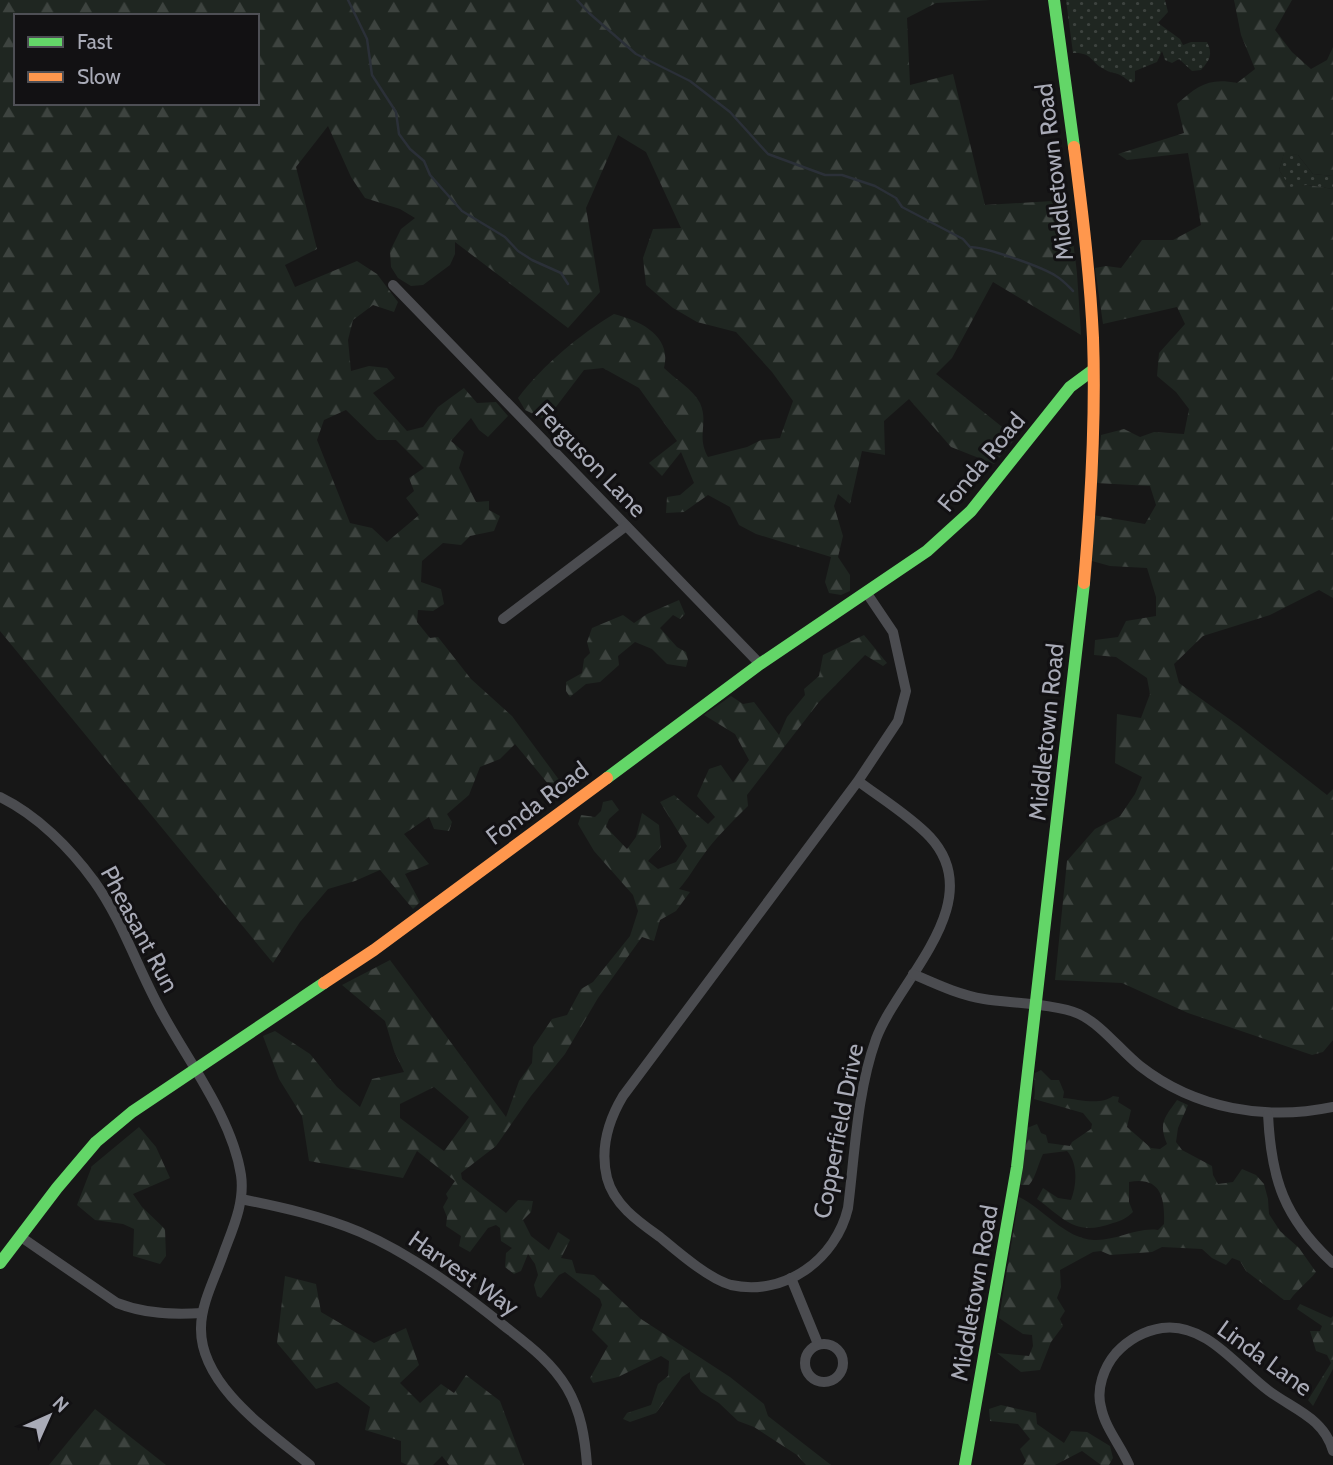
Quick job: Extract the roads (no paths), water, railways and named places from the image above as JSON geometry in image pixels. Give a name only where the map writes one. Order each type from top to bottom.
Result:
[{"type":"street","name":"Middletown Road","points":[[965,1465],[1007,1232],[1076,664],[1088,511],[1093,332],[1054,0]]},
{"type":"street","name":"Ferguson Lane","points":[[393,285],[760,664]]},
{"type":"street","name":"Fonda Road","points":[[0,1263],[96,1142],[132,1112],[374,950],[760,664],[914,561],[952,531],[1009,466],[1070,387],[1093,370]]},
{"type":"street","points":[[503,619],[626,526]]},
{"type":"street","name":"Copperfield Drive","points":[[858,781],[930,838],[938,848],[948,873],[949,887],[943,921],[914,974],[886,1016],[876,1038],[867,1070],[844,1225],[832,1246],[811,1267],[791,1278],[753,1287],[729,1284],[678,1252],[630,1215],[611,1191],[606,1177],[606,1141],[612,1114],[623,1096],[858,781],[898,721],[906,691],[893,632],[866,592]]},
{"type":"street","name":"Pheasant Run","points":[[0,797],[23,809],[41,824],[95,882],[122,930],[159,1007],[213,1101],[234,1148],[242,1176],[241,1199]]},
{"type":"street","points":[[914,974],[950,990],[981,999],[1077,1013],[1143,1068],[1180,1091],[1226,1107],[1268,1114],[1333,1107]]},
{"type":"street","points":[[1268,1114],[1275,1177],[1299,1226],[1333,1263]]},
{"type":"street","points":[[241,1199],[202,1313],[202,1343],[212,1370],[221,1384],[261,1426],[310,1465]]},
{"type":"street","name":"Harvest Way","points":[[241,1199],[286,1208],[359,1231],[392,1247],[484,1309],[546,1360],[558,1374],[576,1408],[586,1445],[587,1465]]},
{"type":"street","points":[[20,1237],[117,1303],[131,1309],[160,1314],[202,1313]]},
{"type":"street","points":[[791,1278],[818,1344]]},
{"type":"street","name":"Linda Lane","points":[[1129,1465],[1100,1407],[1102,1377],[1114,1356],[1132,1338],[1143,1332],[1172,1327],[1190,1331],[1214,1345],[1272,1394],[1310,1417],[1327,1434],[1333,1451]]},
{"type":"street","points":[[818,1344],[836,1348],[843,1359],[841,1372],[832,1381],[814,1380],[806,1370],[805,1357],[818,1344]]},
{"type":"waterway","points":[[348,0],[367,39],[372,75],[396,112],[399,134],[410,149],[424,161],[430,175],[462,211],[505,237],[518,251],[532,260],[561,273],[568,284]]},
{"type":"waterway","points":[[577,0],[636,54],[690,81],[730,112],[768,154],[825,175],[842,175],[875,186],[896,198],[902,207],[963,239],[970,247],[1001,254],[1039,268],[1059,278],[1073,291]]}]
